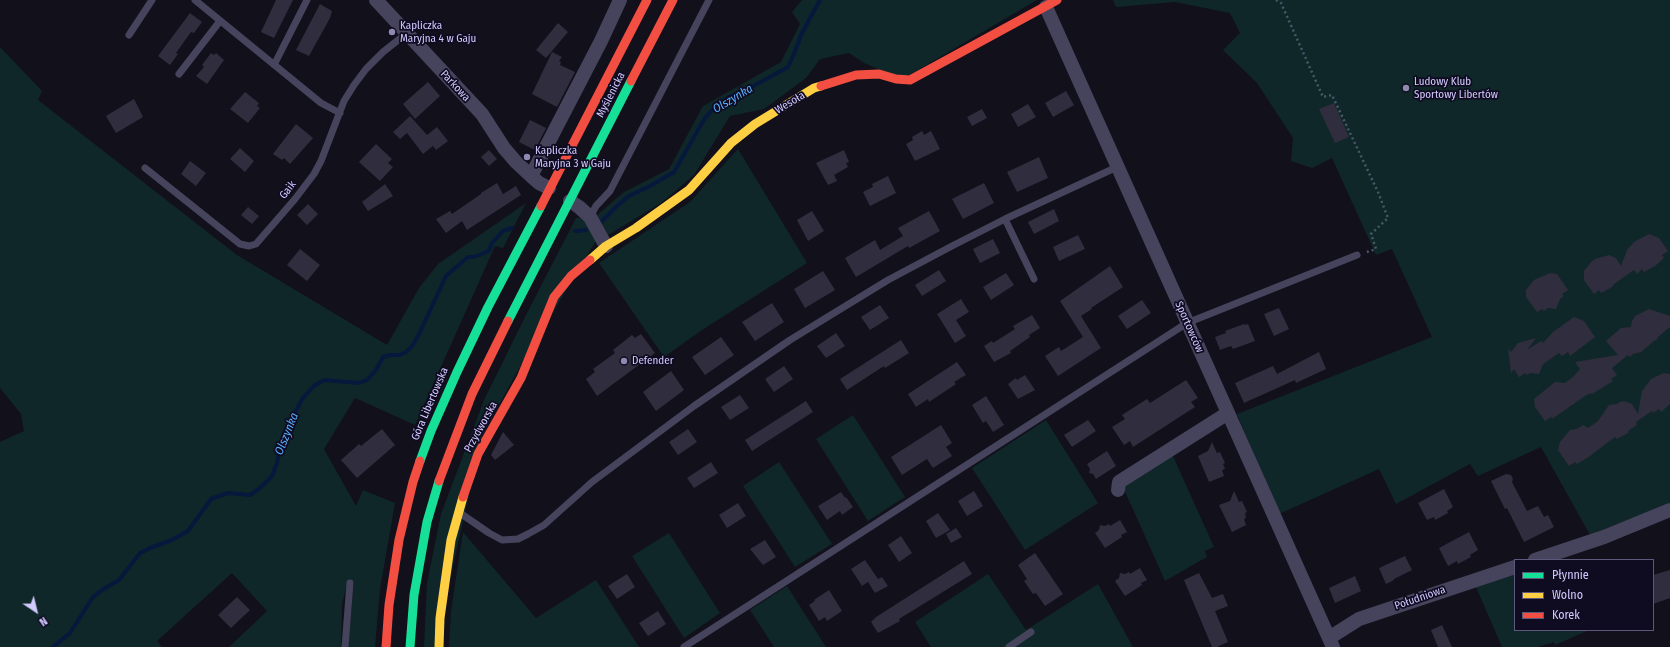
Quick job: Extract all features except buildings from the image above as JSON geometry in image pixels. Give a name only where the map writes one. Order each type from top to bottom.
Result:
[{"type":"main road","name":"Myślenicka","points":[[549,188],[647,0]]},
{"type":"main road","name":"Myślenicka","points":[[570,201],[673,0]]},
{"type":"main road","name":"Wesoła","points":[[606,246],[636,228],[689,190],[731,143],[755,124],[814,88],[856,75],[879,74],[896,79],[910,80],[1052,4]]},
{"type":"main road","name":"Góra Libertowska","points":[[386,647],[390,597],[399,540],[424,450],[457,372],[549,188]]},
{"type":"main road","points":[[410,647],[414,595],[422,547],[434,499],[449,450],[488,362],[570,201]]},
{"type":"main road","name":"Przydworska","points":[[439,647],[440,618],[451,540],[466,485],[478,454],[521,378],[554,297],[570,276],[606,246]]},
{"type":"street","name":"Parkowa","points":[[376,0],[482,114],[508,152],[531,176],[539,183],[549,188]]},
{"type":"street","points":[[531,176],[601,41],[620,0]]},
{"type":"street","name":"Sportowców","points":[[1052,4],[1117,167],[1331,642]]},
{"type":"street","points":[[570,201],[590,217],[606,246]]},
{"type":"street","points":[[1118,490],[1119,482],[1228,413]]},
{"type":"street","points":[[1538,559],[1604,537],[1670,510]]},
{"type":"street","name":"Południowa","points":[[1331,642],[1359,619],[1514,567]]},
{"type":"lane","points":[[129,35],[152,0]]},
{"type":"lane","points":[[195,0],[321,103],[340,113]]},
{"type":"lane","points":[[274,65],[308,0]]},
{"type":"lane","points":[[590,217],[596,206],[610,191],[709,0]]},
{"type":"lane","points":[[179,74],[220,21]]},
{"type":"lane","name":"Gaik","points":[[145,168],[240,244],[249,246],[256,244],[295,199],[314,174],[322,161],[344,101],[366,68],[383,52],[407,34]]},
{"type":"lane","points":[[458,513],[502,540],[518,538],[528,534],[544,525],[592,482],[694,406],[790,340],[888,280],[1005,219],[1117,167]]},
{"type":"lane","points":[[1005,219],[1034,279]]},
{"type":"lane","points":[[684,647],[1187,323],[1357,255]]},
{"type":"lane","points":[[345,647],[350,583]]},
{"type":"lane","points":[[1009,647],[1031,632]]},
{"type":"path","points":[[1276,0],[1281,3],[1322,97],[1332,95],[1378,192],[1388,218],[1371,234],[1376,249],[1357,255]]},
{"type":"green space","points":[[802,0],[1037,0],[906,77],[888,73],[864,63],[849,53],[820,59],[806,78],[764,109],[730,116],[694,175],[661,203],[608,235],[596,216],[624,192],[669,169],[703,106],[781,62],[800,24],[792,12]]},
{"type":"green space","points":[[1113,0],[1670,0],[1670,503],[1590,535],[1541,447],[1478,476],[1470,464],[1396,504],[1379,469],[1279,514],[1237,414],[1432,337],[1392,249],[1376,255],[1332,158],[1312,168],[1291,161],[1293,138],[1257,83],[1223,50],[1240,33],[1230,13],[1175,2],[1116,7]]},
{"type":"green space","points":[[0,47],[42,91],[38,100],[237,255],[387,345],[419,288],[438,264],[526,203],[503,248],[495,246],[415,425],[355,398],[324,449],[356,506],[363,490],[395,503],[380,589],[375,647],[348,647],[354,582],[348,580],[342,604],[341,647],[229,647],[267,611],[232,573],[157,641],[162,647],[0,647],[0,442],[24,431],[21,414],[0,388]]},
{"type":"green space","points":[[738,149],[807,263],[702,330],[664,357],[599,263],[690,202]]},
{"type":"green space","points":[[576,218],[580,218],[589,225],[596,241],[522,363],[482,436],[435,647],[424,647],[427,583],[441,514],[484,400]]},
{"type":"green space","points":[[853,415],[905,497],[868,521],[816,439]]},
{"type":"green space","points":[[1046,420],[1098,503],[1025,550],[972,468]]},
{"type":"green space","points":[[1172,454],[1214,547],[1205,551],[1207,557],[1165,581],[1123,487]]},
{"type":"green space","points":[[779,462],[832,544],[795,567],[743,486]]},
{"type":"green space","points":[[463,532],[536,618],[596,580],[639,647],[449,647],[451,611]]},
{"type":"green space","points":[[669,533],[720,613],[684,638],[632,556]]},
{"type":"green space","points":[[1514,573],[1514,631],[1587,631],[1555,645],[1554,642],[1538,647],[1502,647],[1476,587]]},
{"type":"green space","points":[[988,574],[1026,630],[1098,584],[1133,647],[931,647],[915,622]]},
{"type":"green space","points":[[787,586],[826,647],[774,647],[750,610]]},
{"type":"waterway","name":"Olszynka","points":[[600,223],[629,196],[674,172],[705,118],[715,107],[729,97],[737,95],[788,67],[801,35],[820,0]]},
{"type":"waterway","name":"Olszynka","points":[[53,647],[70,633],[93,597],[119,580],[140,553],[172,540],[188,531],[211,499],[228,493],[250,495],[260,488],[272,476],[277,463],[281,442],[289,424],[302,399],[314,386],[324,380],[359,383],[367,380],[376,370],[383,357],[400,355],[406,352],[413,345],[420,332],[446,276],[468,257],[474,257],[489,251],[492,243],[503,231],[512,228]]},
{"type":"waterway","name":"Olszynka","points":[[575,231],[586,230]]},
{"type":"traffic: fast","points":[[508,321],[631,81]]},
{"type":"traffic: fast","points":[[420,461],[431,431],[457,372],[488,307],[541,206]]},
{"type":"traffic: fast","points":[[410,647],[414,595],[427,522],[439,481]]},
{"type":"traffic: slow","points":[[590,260],[606,246],[636,228],[689,190],[731,143],[755,124],[814,88],[821,86]]},
{"type":"traffic: slow","points":[[439,647],[440,618],[451,540],[463,497]]},
{"type":"traffic: jam","points":[[541,206],[647,0]]},
{"type":"traffic: jam","points":[[631,81],[673,0]]},
{"type":"traffic: jam","points":[[821,86],[856,75],[879,74],[896,79],[910,80],[1057,0]]},
{"type":"traffic: jam","points":[[463,497],[478,454],[521,378],[554,297],[571,276],[590,260]]},
{"type":"traffic: jam","points":[[439,481],[472,394],[508,321]]},
{"type":"traffic: jam","points":[[386,647],[389,605],[399,540],[413,482],[420,461]]},
{"type":"place","name":"Kapliczka Maryjna 4 w Gaju","points":[[392,32]]},
{"type":"place","name":"Ludowy Klub Sportowy Libertów","points":[[1406,88]]},
{"type":"place","name":"Kapliczka Maryjna 3 w Gaju","points":[[527,157]]},
{"type":"place","name":"Defender","points":[[624,361]]}]
